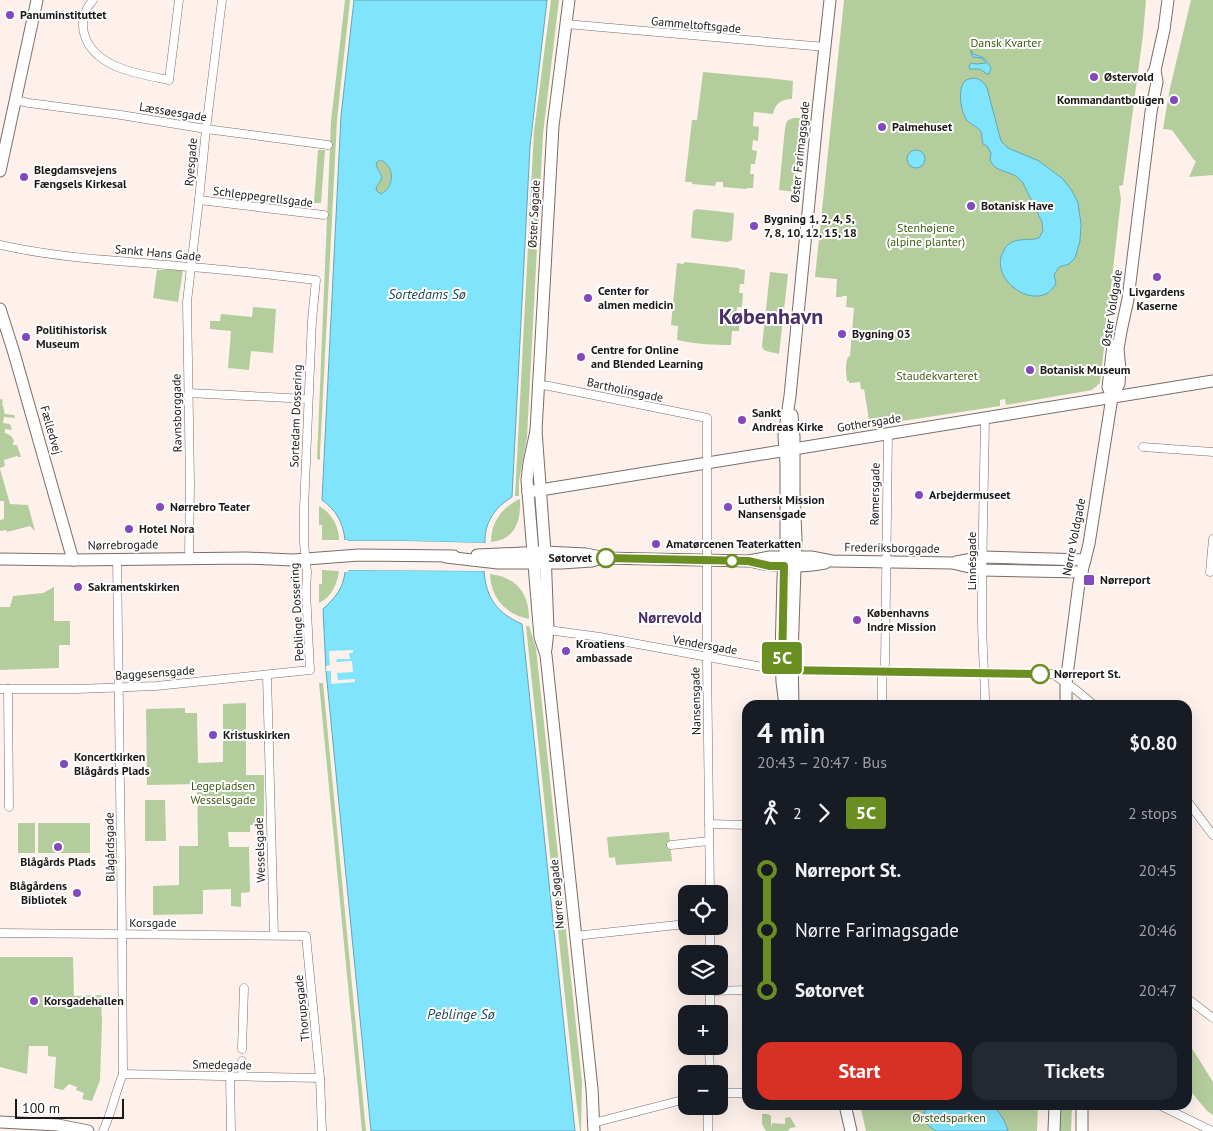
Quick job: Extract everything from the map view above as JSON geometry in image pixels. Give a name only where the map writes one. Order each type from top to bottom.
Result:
[{"type":"street","points":[[0,171],[37,0]]},
{"type":"street","points":[[93,0],[86,9],[83,27],[88,44],[97,54],[121,68],[142,75],[169,80],[179,0]]},
{"type":"street","name":"Ryesgade","points":[[190,267],[222,0]]},
{"type":"street","name":"Øster Søgade","points":[[536,431],[553,126],[569,0]]},
{"type":"street","name":"Øster Farimagsgade","points":[[787,670],[790,561],[786,483],[790,450],[784,436],[790,396],[830,0]]},
{"type":"street","name":"Øster Voldgade","points":[[1112,397],[1108,386],[1116,314],[1121,300],[1150,80],[1155,70],[1168,0]]},
{"type":"street","points":[[1165,22],[1173,0]]},
{"type":"street","name":"Gammeltoftsgade","points":[[566,24],[825,47]]},
{"type":"street","name":"Læssøesgade","points":[[15,100],[29,104],[121,115],[206,129],[328,144]]},
{"type":"street","name":"Schleppegrellsgade","points":[[199,200],[324,215]]},
{"type":"street","name":"Sankt Hans Gade","points":[[0,245],[28,252],[316,280]]},
{"type":"street","name":"Ravnsborggade","points":[[189,558],[187,302],[190,267]]},
{"type":"street","name":"Sortedam Dossering","points":[[305,556],[304,508],[308,399],[316,280]]},
{"type":"street","name":"Fælledvej","points":[[0,308],[73,560]]},
{"type":"street","name":"Gothersgade","points":[[528,492],[1213,380]]},
{"type":"street","name":"Bartholinsgade","points":[[539,385],[707,418]]},
{"type":"street","points":[[189,393],[308,399]]},
{"type":"street","name":"Nørre Voldgade","points":[[1066,700],[1066,682],[1077,595],[1090,539],[1112,397]]},
{"type":"street","name":"Nansensgade","points":[[707,418],[706,560],[710,885]]},
{"type":"street","name":"Linnésgade","points":[[985,418],[982,557],[982,646],[985,700]]},
{"type":"street","points":[[536,431],[540,490],[540,637],[546,655]]},
{"type":"street","points":[[536,431],[527,477],[548,630],[546,655]]},
{"type":"street","name":"Rømersgade","points":[[882,700],[882,674],[885,664],[888,434]]},
{"type":"street","points":[[1143,447],[1213,452]]},
{"type":"street","points":[[1210,572],[1213,538]]},
{"type":"street","name":"Nørrebrogade","points":[[0,559],[247,558],[305,556],[334,552],[358,556],[446,556]]},
{"type":"street","name":"Frederiksborggade","points":[[446,556],[505,563],[586,554],[602,558],[748,561],[770,557],[810,566],[832,562],[952,563],[982,557],[1085,560]]},
{"type":"street","name":"Peblinge Dossering","points":[[305,556],[310,670]]},
{"type":"street","name":"Blågårdsgade","points":[[103,1131],[123,1074],[117,559]]},
{"type":"street","name":"Frederiksborggade","points":[[952,563],[982,570],[1082,572]]},
{"type":"street","name":"Vendersgade","points":[[548,630],[787,670],[1054,674],[1088,700]]},
{"type":"street","name":"Nørre Søgade","points":[[546,655],[594,1127]]},
{"type":"street","name":"Baggesensgade","points":[[4,688],[77,689],[156,686],[310,670]]},
{"type":"street","points":[[785,700],[787,670]]},
{"type":"street","points":[[787,670],[792,700]]},
{"type":"street","name":"Wesselsgade","points":[[267,674],[274,935]]},
{"type":"street","name":"Nørre Voldgade","points":[[1058,700],[1059,694],[1066,682]]},
{"type":"street","points":[[4,688],[9,808]]},
{"type":"street","points":[[1192,807],[1213,835]]},
{"type":"street","points":[[709,824],[742,825]]},
{"type":"street","points":[[671,845],[708,841]]},
{"type":"street","points":[[575,936],[678,925]]},
{"type":"street","name":"Korsgade","points":[[0,933],[306,936]]},
{"type":"street","name":"Thorupsgade","points":[[306,936],[320,1078],[322,1131]]},
{"type":"street","points":[[242,1049],[244,988]]},
{"type":"street","points":[[728,989],[742,990]]},
{"type":"street","points":[[1192,1002],[1213,1018]]},
{"type":"street","points":[[242,1061],[244,1076]]},
{"type":"street","name":"Smedegade","points":[[123,1074],[320,1078]]},
{"type":"street","points":[[230,1076],[231,1131]]},
{"type":"street","points":[[728,1093],[742,1093]]},
{"type":"street","points":[[594,1127],[678,1101]]},
{"type":"street","points":[[846,1110],[851,1131]]},
{"type":"street","points":[[1054,1131],[1055,1110]]},
{"type":"street","points":[[1082,1110],[1082,1131]]},
{"type":"street","points":[[1169,1110],[1212,1131]]},
{"type":"street","points":[[708,1115],[708,1131]]},
{"type":"street","points":[[0,1122],[58,1125],[88,1131]]},
{"type":"green space","points":[[345,0],[350,0],[337,120],[320,460],[317,459],[331,121]]},
{"type":"green space","points":[[551,0],[559,0],[543,134],[527,437],[519,481],[519,496],[515,496],[534,131]]},
{"type":"green space","name":"Botanisk Have","points":[[844,0],[1146,0],[1123,185],[1119,186],[1121,199],[1100,383],[1092,390],[1006,405],[1005,399],[1000,400],[1000,406],[870,426],[864,389],[861,390],[860,382],[849,383],[847,381],[846,365],[850,356],[854,308],[846,307],[847,296],[836,297],[837,279],[815,277]]},
{"type":"green space","points":[[1191,0],[1213,0],[1213,175],[1189,177],[1196,161],[1172,130],[1163,129],[1170,88]]},
{"type":"green space","points":[[703,72],[793,81],[792,99],[779,103],[775,107],[773,114],[754,112],[753,126],[759,127],[758,141],[753,140],[752,150],[757,151],[755,164],[751,164],[750,174],[754,174],[753,188],[723,187],[723,182],[716,182],[715,186],[685,182],[692,120],[697,120]]},
{"type":"green space","points":[[793,118],[803,118],[796,192],[779,190],[785,128],[787,121]]},
{"type":"green space","points":[[318,150],[325,150],[321,203],[314,203]]},
{"type":"green space","points":[[380,160],[391,171],[389,186],[381,194],[376,190],[379,184],[380,171],[376,167],[376,163]]},
{"type":"green space","points":[[697,209],[733,213],[732,240],[727,242],[692,238],[693,211]]},
{"type":"green space","points":[[684,262],[745,270],[744,284],[740,284],[739,293],[743,293],[742,307],[737,307],[736,317],[740,317],[739,331],[732,331],[731,345],[677,340],[678,326],[671,325],[677,263],[684,264]]},
{"type":"green space","points":[[157,270],[183,270],[178,302],[153,298]]},
{"type":"green space","points":[[770,272],[788,274],[779,354],[766,351],[762,346]]},
{"type":"green space","points":[[253,307],[276,309],[273,353],[251,351],[249,370],[228,368],[231,331],[210,329],[210,321],[220,321],[221,314],[252,317]]},
{"type":"green space","points":[[0,399],[2,399],[5,414],[14,415],[15,417],[4,417],[3,423],[10,424],[12,430],[5,429],[5,433],[12,437],[13,445],[17,445],[21,457],[17,456],[4,460],[5,466],[0,468]]},
{"type":"green space","points":[[0,469],[10,504],[28,505],[35,531],[30,526],[7,532],[6,530],[0,531],[0,520],[4,519],[4,501],[0,501]]},
{"type":"green space","points":[[519,499],[520,508],[515,528],[506,538],[491,542],[495,522],[507,507]]},
{"type":"green space","points":[[319,506],[334,520],[338,529],[339,540],[322,540],[322,525],[319,525]]},
{"type":"green space","points":[[322,570],[339,571],[333,590],[319,603],[319,584],[322,584]]},
{"type":"green space","points":[[490,574],[507,579],[519,588],[527,601],[529,619],[520,617],[501,604],[493,590]]},
{"type":"green space","points":[[54,587],[54,621],[70,621],[70,645],[59,645],[59,668],[0,670],[0,607],[10,607],[13,596],[43,593]]},
{"type":"green space","points":[[526,626],[529,626],[536,648],[582,1082],[581,1131],[574,1082]]},
{"type":"green space","points":[[319,683],[323,683],[366,1131],[362,1131]]},
{"type":"green space","name":"Legepladsen Wesselsgade","points":[[246,703],[246,775],[264,775],[264,825],[250,825],[250,832],[228,832],[229,847],[249,847],[250,892],[241,893],[241,907],[231,906],[231,889],[203,890],[203,914],[153,915],[153,886],[179,885],[179,846],[198,846],[197,784],[147,785],[146,709],[185,708],[185,713],[197,713],[198,763],[223,762],[223,704]]},
{"type":"green space","points":[[145,800],[165,800],[166,841],[145,841]]},
{"type":"green space","points":[[18,823],[35,823],[35,853],[18,853]]},
{"type":"green space","points":[[38,823],[90,823],[90,853],[38,853]]},
{"type":"green space","points":[[669,832],[672,861],[616,865],[615,857],[609,858],[607,837]]},
{"type":"green space","points":[[0,957],[73,957],[74,996],[101,995],[100,1080],[92,1101],[82,1099],[84,1093],[76,1090],[77,1087],[69,1084],[63,1090],[54,1088],[56,1057],[48,1056],[48,1046],[29,1046],[27,1074],[0,1067]]},
{"type":"green space","points":[[1192,1048],[1213,1082],[1213,1115],[1207,1111],[1192,1093]]},
{"type":"green space","name":"Ørstedsparken","points":[[861,1110],[1038,1110],[1037,1131],[866,1131]]},
{"type":"green space","points":[[1060,1110],[1072,1110],[1071,1131],[1059,1131]]},
{"type":"green space","points":[[762,1114],[771,1116],[772,1127],[772,1123],[785,1124],[785,1118],[790,1117],[796,1127],[790,1128],[788,1131],[766,1131],[762,1124]]},
{"type":"water","name":"Sortedams Sø","points":[[354,0],[547,0],[530,146],[512,497],[500,506],[492,516],[486,529],[485,543],[348,541],[345,540],[343,528],[338,517],[322,500],[341,116]],"holes":[[[380,160],[391,171],[391,181],[386,191],[381,194],[376,190],[382,177],[376,165]]]},
{"type":"water","points":[[971,50],[973,54],[983,57],[991,68],[989,74],[980,69],[970,69],[970,64],[972,63],[986,63],[982,58],[973,57]]},
{"type":"water","points":[[973,78],[981,81],[987,88],[1001,141],[1008,148],[1039,161],[1063,179],[1078,203],[1081,224],[1080,241],[1075,258],[1069,264],[1059,267],[1054,275],[1056,283],[1049,292],[1041,296],[1031,296],[1012,286],[1005,278],[1001,268],[1001,257],[1006,246],[1015,241],[1039,238],[1043,231],[1042,222],[1023,183],[1016,176],[994,166],[990,160],[991,153],[987,146],[983,144],[981,132],[964,115],[961,106],[961,89],[965,81]]},
{"type":"water","points":[[916,150],[922,153],[925,159],[922,165],[916,168],[910,165],[907,159],[910,153]]},
{"type":"water","name":"Peblinge Sø","points":[[348,570],[484,571],[487,589],[494,604],[513,620],[522,624],[575,1131],[371,1131],[326,671],[323,609],[338,593],[345,572]]},
{"type":"water","points":[[926,1110],[996,1110],[1002,1117],[1008,1131],[936,1131],[926,1123],[924,1114]]},
{"type":"pier","points":[[345,540],[485,543],[485,545],[348,544]]},
{"type":"pier","points":[[484,568],[484,571],[348,570],[348,572],[345,572],[345,569]]},
{"type":"pier","points":[[353,650],[353,653],[349,653],[350,659],[337,659],[336,662],[352,661],[353,672],[337,673],[338,680],[355,679],[355,682],[331,684],[331,671],[326,671],[326,666],[330,665],[329,651]]},
{"type":"bus line","name":"5C","points":[[606,558],[748,561],[770,566],[784,566],[782,670],[1040,674]]},
{"type":"place","name":"Panuminstituttet","points":[[10,15]]},
{"type":"place","name":"Østervold","points":[[1094,77]]},
{"type":"place","name":"Kommandantboligen","points":[[1174,100]]},
{"type":"place","name":"Palmehuset","points":[[882,127]]},
{"type":"place","name":"Blegdamsvejens Fængsels Kirkesal","points":[[24,177]]},
{"type":"place","name":"Botanisk Have","points":[[971,206]]},
{"type":"place","name":"Bygning 1, 2, 4, 5, 7, 8, 10, 12, 15, 18","points":[[754,226]]},
{"type":"place","name":"Livgardens Kaserne","points":[[1157,277]]},
{"type":"place","name":"Center for almen medicin","points":[[588,298]]},
{"type":"place","name":"Bygning 03","points":[[842,334]]},
{"type":"place","name":"Politihistorisk Museum","points":[[26,337]]},
{"type":"place","name":"Centre for Online and Blended Learning","points":[[581,357]]},
{"type":"place","name":"Botanisk Museum","points":[[1030,370]]},
{"type":"place","name":"Sankt Andreas Kirke","points":[[742,420]]},
{"type":"place","name":"Arbejdermuseet","points":[[919,495]]},
{"type":"place","name":"Nørrebro Teater","points":[[160,507]]},
{"type":"place","name":"Luthersk Mission Nansensgade","points":[[728,507]]},
{"type":"place","name":"Hotel Nora","points":[[129,529]]},
{"type":"place","name":"Amatørcenen Teaterkatten","points":[[656,544]]},
{"type":"place","name":"Søtorvet","points":[[606,558]]},
{"type":"place","name":"Nørreport","points":[[1089,580]]},
{"type":"place","name":"Sakramentskirken","points":[[78,587]]},
{"type":"place","name":"Københavns Indre Mission","points":[[857,620]]},
{"type":"place","name":"Kroatiens ambassade","points":[[566,651]]},
{"type":"place","name":"Nørreport St.","points":[[1040,674]]},
{"type":"place","name":"Kristuskirken","points":[[213,735]]},
{"type":"place","name":"Koncertkirken Blågårds Plads","points":[[64,764]]},
{"type":"place","name":"Blågårds Plads","points":[[58,847]]},
{"type":"place","name":"Blågårdens Bibliotek","points":[[77,893]]},
{"type":"place","name":"Korsgadehallen","points":[[34,1001]]},
{"type":"district","name":"København","points":[[771,316]]},
{"type":"district","name":"Nørrevold","points":[[670,618]]},
{"type":"park label","name":"Dansk Kvarter","points":[[1006,43]]},
{"type":"park label","name":"Stenhøjene (alpine planter)","points":[[926,235]]},
{"type":"park label","name":"Staudekvarteret","points":[[937,376]]}]
